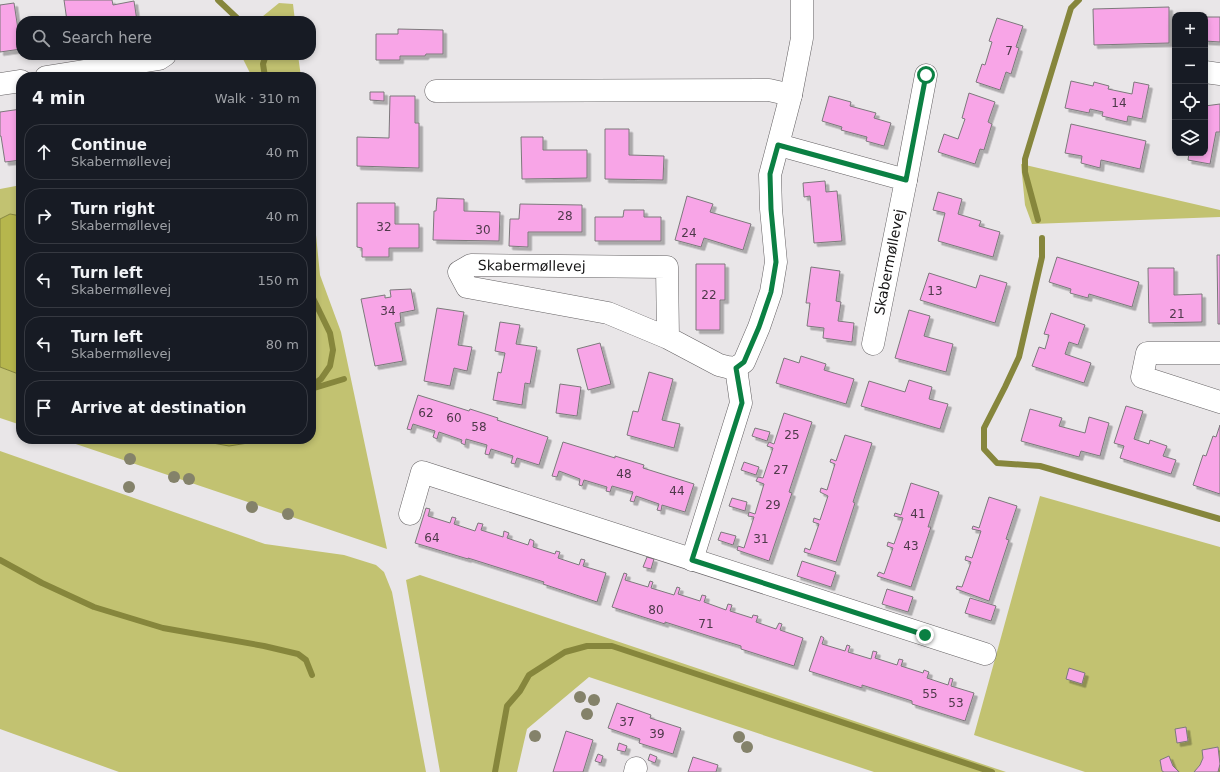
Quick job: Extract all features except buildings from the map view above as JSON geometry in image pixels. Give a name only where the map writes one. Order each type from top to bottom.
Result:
[{"type":"street","points":[[692,560],[742,403],[736,368],[744,362],[771,292],[776,262],[771,209],[770,174],[790,95],[802,38],[802,0]]},
{"type":"street","points":[[77,72],[153,60]]},
{"type":"street","points":[[1208,72],[1220,74]]},
{"type":"street","name":"Skabermøllevej","points":[[873,344],[926,75]]},
{"type":"street","points":[[0,84],[16,82]]},
{"type":"street","points":[[436,90],[769,90],[790,95]]},
{"type":"street","points":[[778,145],[906,180]]},
{"type":"street","name":"Skabermøllevej","points":[[668,338],[667,267],[471,265],[459,272],[467,287],[608,313],[668,338],[719,364],[736,368]]},
{"type":"street","points":[[1220,353],[1148,353],[1142,376],[1220,402]]},
{"type":"street","points":[[410,514],[422,472],[985,654]]},
{"type":"shaded area","points":[[279,3],[293,4],[294,16],[263,16]]},
{"type":"shaded area","points":[[244,60],[299,60],[300,72],[250,72]]},
{"type":"shaded area","points":[[1021,164],[1220,210],[1220,217],[1032,224],[1025,205]]},
{"type":"shaded area","points":[[16,186],[16,215],[10,214],[0,219],[0,189]]},
{"type":"shaded area","points":[[10,214],[16,215],[16,373],[0,367],[0,219]]},
{"type":"shaded area","points":[[316,235],[320,275],[341,332],[387,549],[76,444],[316,444]]},
{"type":"shaded area","points":[[0,367],[16,373],[16,423],[0,418]]},
{"type":"shaded area","points":[[218,444],[242,444],[229,446]]},
{"type":"shaded area","points":[[0,451],[265,544],[344,555],[376,565],[384,572],[392,592],[426,772],[119,772],[0,729]]},
{"type":"shaded area","points":[[1040,496],[1220,547],[1220,772],[1085,772],[974,735]]},
{"type":"shaded area","points":[[420,575],[1006,772],[874,772],[589,677],[527,729],[517,772],[440,772],[406,580]]},
{"type":"waterway","points":[[218,0],[235,16]]},
{"type":"waterway","points":[[1038,220],[1025,172],[1025,159],[1071,8],[1079,0]]},
{"type":"waterway","points":[[264,60],[263,64],[264,72]]},
{"type":"waterway","points":[[1042,238],[1042,257],[1019,357],[984,428],[984,449],[997,463],[1040,466],[1220,519]]},
{"type":"waterway","points":[[316,304],[330,333],[333,350],[330,366],[321,379],[316,382]]},
{"type":"waterway","points":[[316,387],[344,379]]},
{"type":"waterway","points":[[0,560],[42,583],[94,607],[163,628],[264,646],[298,654],[306,660],[312,675]]},
{"type":"waterway","points":[[495,772],[507,706],[520,691],[529,675],[565,652],[587,646],[612,646],[992,772]]},
{"type":"route","points":[[925,635],[692,560],[742,403],[736,368],[744,362],[759,327],[771,292],[776,262],[771,209],[770,174],[778,145],[906,180],[926,75]]}]
